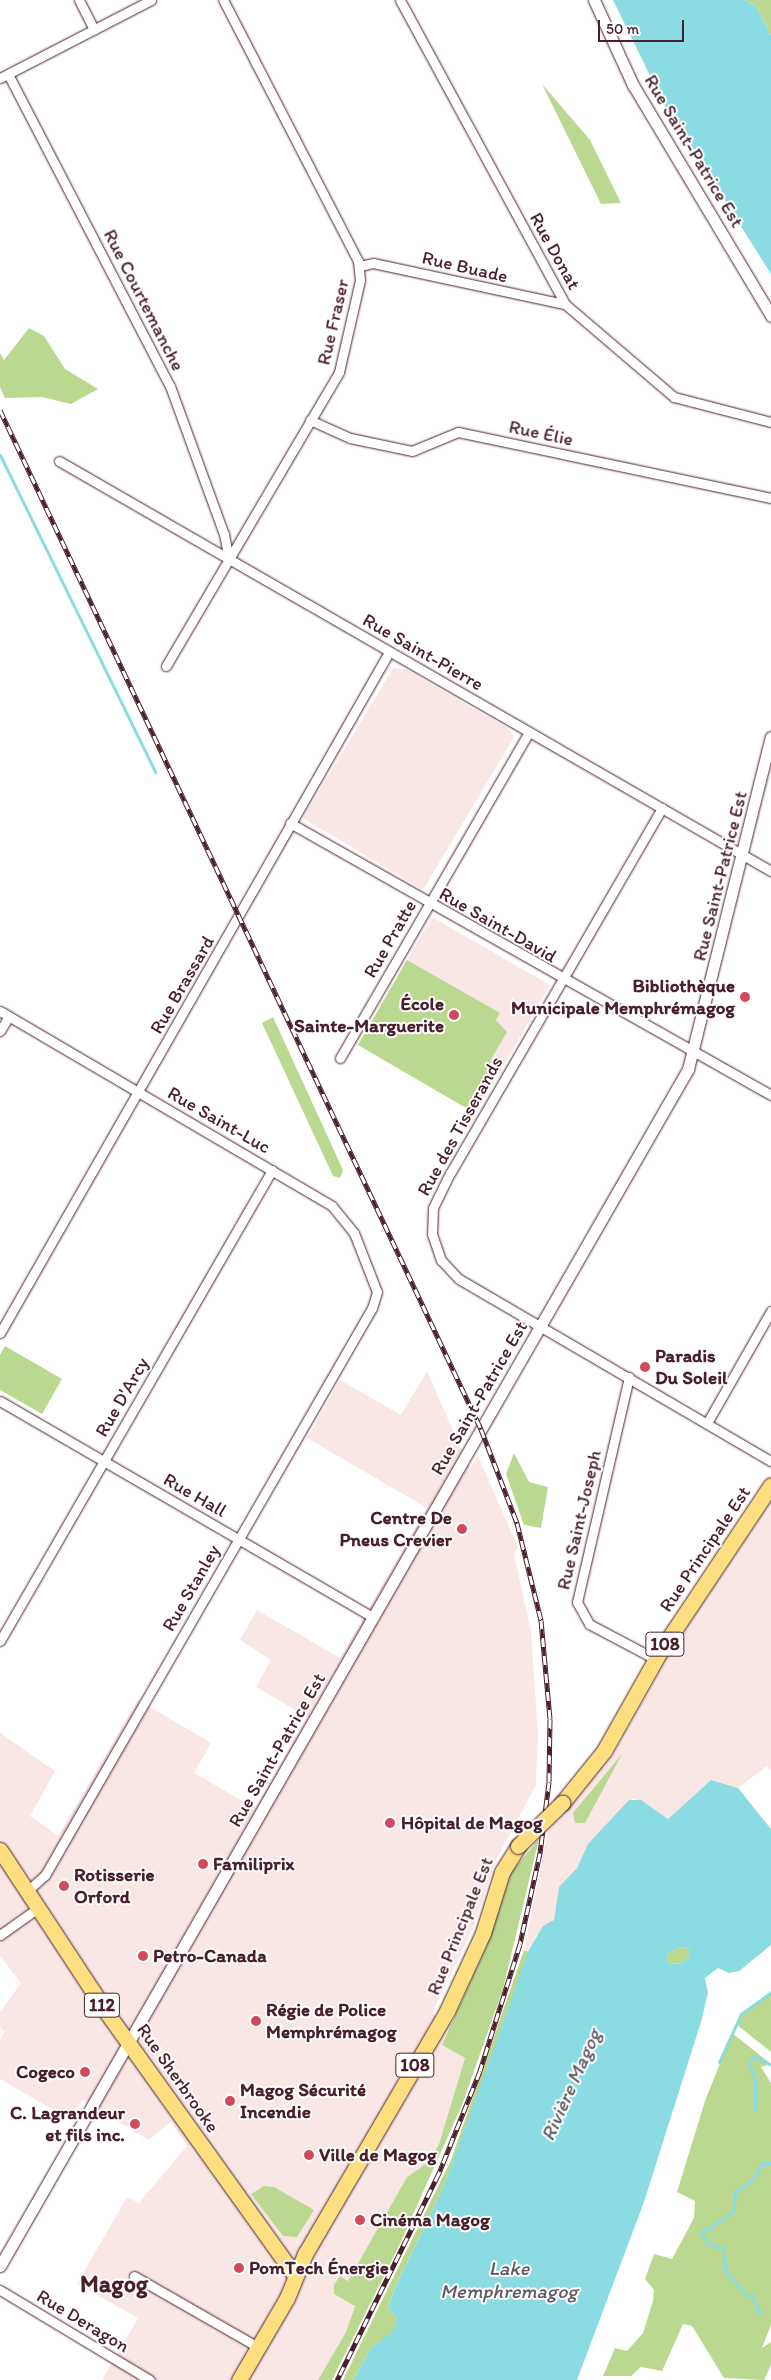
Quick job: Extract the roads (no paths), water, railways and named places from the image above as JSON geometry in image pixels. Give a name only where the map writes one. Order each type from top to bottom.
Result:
[{"type":"main road","name":"Rue Principale Est","points":[[240,2380],[295,2276],[447,2011],[480,1941],[502,1872],[518,1846],[562,1803],[604,1751],[655,1660],[771,1485]]},
{"type":"main road","name":"Rue Sherbrooke","points":[[0,1850],[130,2042],[295,2276]]},
{"type":"street","points":[[79,0],[94,29]]},
{"type":"street","points":[[4,76],[151,0]]},
{"type":"street","name":"Rue Fraser","points":[[166,666],[342,364],[360,266],[223,0]]},
{"type":"street","name":"Rue Donat","points":[[400,0],[565,304],[674,398],[771,422]]},
{"type":"street","name":"Rue Saint-Patrice Est","points":[[594,0],[633,85],[771,316]]},
{"type":"street","name":"Rue Courtemanche","points":[[4,76],[170,386],[212,498],[229,560]]},
{"type":"street","name":"Rue Buade","points":[[360,266],[373,263],[565,304]]},
{"type":"street","name":"Rue Élie","points":[[310,420],[350,438],[412,451],[464,433],[771,498]]},
{"type":"street","name":"Rue Saint-Pierre","points":[[59,461],[771,871]]},
{"type":"street","name":"Rue Brassard","points":[[0,1333],[389,652]]},
{"type":"street","name":"Rue Pratte","points":[[340,1058],[529,732]]},
{"type":"street","name":"Rue Saint-Patrice Est","points":[[0,2266],[374,1617],[694,1053],[744,855],[771,737]]},
{"type":"street","name":"Rue des Tisserands","points":[[662,808],[450,1173],[431,1216],[437,1252],[453,1274],[771,1461]]},
{"type":"street","name":"Rue Saint-David","points":[[290,823],[561,979],[771,1095]]},
{"type":"street","name":"Rue Saint-Luc","points":[[0,1011],[322,1198],[345,1218],[367,1260],[377,1296]]},
{"type":"street","points":[[0,1031],[9,1016]]},
{"type":"street","name":"Rue D'Arcy","points":[[0,1641],[272,1170]]},
{"type":"street","name":"Rue Stanley","points":[[27,1891],[45,1875],[377,1296]]},
{"type":"street","points":[[707,1423],[771,1311]]},
{"type":"street","name":"Rue Saint-Joseph","points":[[629,1377],[577,1602],[589,1624],[655,1660]]},
{"type":"street","name":"Rue Hall","points":[[0,1401],[374,1617]]},
{"type":"street","points":[[0,1935],[38,1908]]},
{"type":"street","points":[[134,2276],[258,2347]]},
{"type":"street","name":"Rue Deragon","points":[[0,2290],[150,2380]]},
{"type":"water","points":[[613,0],[745,0],[756,6],[771,35],[771,274],[664,104]]},
{"type":"water","name":"Lake Memphremagog","points":[[711,1780],[738,1788],[771,1829],[771,1945],[739,1971],[729,1973],[718,1968],[705,1978],[708,1993],[701,2022],[644,2202],[577,2380],[353,2380],[371,2348],[393,2331],[397,2318],[388,2308],[394,2290],[444,2186],[529,1950],[543,1926],[554,1920],[559,1887],[577,1868],[588,1844],[629,1800],[641,1800],[668,1819]],"holes":[[[681,1947],[690,1949],[690,1956],[682,1963],[667,1964],[667,1953]]]},
{"type":"waterway","points":[[0,455],[155,772]]},
{"type":"waterway","points":[[719,2062],[741,2014],[771,1992]]},
{"type":"waterway","points":[[755,2109],[755,2079],[749,2063],[755,2056],[771,2065]]},
{"type":"waterway","points":[[760,2314],[752,2295],[745,2294],[725,2271],[724,2249],[709,2244],[701,2233],[733,2212],[735,2192],[754,2178],[762,2163],[771,2163]]},
{"type":"railway","points":[[0,410],[481,1429],[517,1523],[541,1620],[550,1719],[549,1782],[540,1853],[520,1944],[480,2071],[439,2173],[337,2380]]},
{"type":"place","name":"Bibliothèque Municipale Memphrémagog","points":[[745,997]]},
{"type":"place","name":"École Sainte-Marguerite","points":[[454,1015]]},
{"type":"place","name":"Paradis Du Soleil","points":[[645,1367]]},
{"type":"place","name":"Centre De Pneus Crevier","points":[[462,1529]]},
{"type":"place","name":"Hôpital de Magog","points":[[390,1823]]},
{"type":"place","name":"Familiprix","points":[[203,1864]]},
{"type":"place","name":"Rotisserie Orford","points":[[64,1886]]},
{"type":"place","name":"Petro-Canada","points":[[143,1956]]},
{"type":"place","name":"Régie de Police Memphrémagog","points":[[256,2021]]},
{"type":"place","name":"Cogeco","points":[[85,2072]]},
{"type":"place","name":"Magog Sécurité Incendie","points":[[230,2101]]},
{"type":"place","name":"C. Lagrandeur et fils inc.","points":[[135,2124]]},
{"type":"place","name":"Ville de Magog","points":[[309,2155]]},
{"type":"place","name":"Cinéma Magog","points":[[360,2220]]},
{"type":"place","name":"PomTech Énergie","points":[[239,2268]]},
{"type":"district","name":"Magog","points":[[114,2284]]},
{"type":"water label","name":"Rivière Magog","points":[[571,2085]]}]
